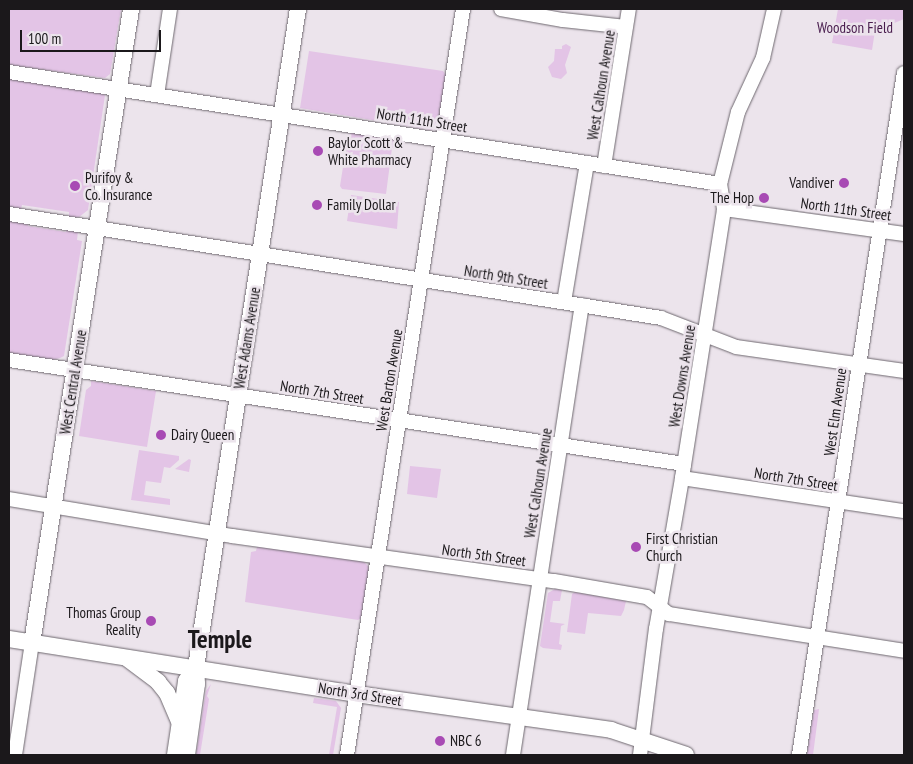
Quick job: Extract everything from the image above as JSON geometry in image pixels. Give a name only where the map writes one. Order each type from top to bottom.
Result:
[{"type":"main road","name":"West Central Avenue","points":[[32,643],[131,9]]},
{"type":"main road","name":"West Adams Avenue","points":[[187,755],[197,685],[196,667],[298,9]]},
{"type":"main road","name":"North 3rd Street","points":[[9,639],[196,667],[356,694],[611,730],[641,748],[686,755]]},
{"type":"main road","points":[[124,656],[158,682],[167,693],[179,723]]},
{"type":"main road","name":"West Adams Avenue","points":[[175,755],[186,682],[196,667]]},
{"type":"street","points":[[157,95],[170,9]]},
{"type":"street","name":"West Barton Avenue","points":[[347,755],[463,9]]},
{"type":"street","points":[[501,9],[563,20],[626,27]]},
{"type":"street","name":"West Calhoun Avenue","points":[[604,166],[629,9]]},
{"type":"street","name":"West Downs Avenue","points":[[641,748],[660,608],[724,209],[720,184],[738,112],[763,58],[774,9]]},
{"type":"street","name":"North 11th Street","points":[[9,72],[720,184]]},
{"type":"street","name":"West Elm Avenue","points":[[799,755],[904,73]]},
{"type":"street","points":[[564,302],[587,163]]},
{"type":"street","name":"North 11th Street","points":[[724,209],[904,234]]},
{"type":"street","name":"North 9th Street","points":[[9,214],[661,318],[736,347],[904,372]]},
{"type":"street","name":"West Calhoun Avenue","points":[[513,755],[582,305]]},
{"type":"street","name":"North 7th Street","points":[[9,360],[560,445],[838,502],[904,511]]},
{"type":"street","name":"North 5th Street","points":[[9,499],[217,533],[540,579],[648,597],[669,614],[904,651]]},
{"type":"street","name":"West Central Avenue","points":[[15,755],[32,643]]},
{"type":"green space","points":[[9,9],[121,9],[110,74],[105,78],[9,65]]},
{"type":"green space","name":"Woodson Field","points":[[838,9],[904,9],[904,19],[875,31],[872,50],[832,43]]},
{"type":"green space","points":[[566,44],[571,47],[565,65],[567,73],[561,79],[552,77],[548,67],[554,61],[555,49],[562,49],[562,46]]},
{"type":"green space","points":[[309,51],[443,71],[446,75],[438,125],[432,130],[300,108]]},
{"type":"green space","points":[[9,77],[100,92],[105,95],[88,210],[79,217],[69,217],[69,212],[22,205],[21,210],[9,208]]},
{"type":"green space","points":[[355,131],[403,140],[402,149],[392,148],[386,194],[342,189],[340,186],[348,135]]},
{"type":"green space","points":[[351,195],[399,202],[397,229],[347,221]]},
{"type":"green space","points":[[9,219],[28,222],[28,226],[66,232],[67,228],[78,231],[77,240],[82,241],[64,356],[60,358],[51,360],[9,355]]},
{"type":"green space","points":[[91,381],[156,391],[147,447],[79,436],[86,390],[91,386]]},
{"type":"green space","points":[[139,450],[179,456],[179,460],[170,468],[164,467],[161,483],[146,481],[144,495],[170,499],[170,505],[131,500]]},
{"type":"green space","points":[[189,459],[191,460],[189,472],[175,469]]},
{"type":"green space","points":[[410,466],[441,469],[437,498],[407,494]]},
{"type":"green space","points":[[258,543],[363,561],[369,567],[361,618],[358,620],[245,602],[251,552],[256,551]]},
{"type":"green space","points":[[555,589],[562,590],[560,601],[553,601],[550,622],[565,624],[561,626],[559,644],[562,645],[561,650],[540,646],[548,593]]},
{"type":"green space","points":[[575,592],[626,601],[624,610],[621,616],[588,613],[585,634],[567,632],[572,594]]},
{"type":"green space","points":[[211,684],[207,696],[209,699],[200,755],[196,755],[206,691]]},
{"type":"green space","points":[[314,698],[336,701],[341,708],[333,755],[329,755],[337,707],[313,703]]},
{"type":"green space","points":[[819,709],[813,755],[807,755],[814,710]]},
{"type":"place","name":"Baylor Scott & White Pharmacy","points":[[318,151]]},
{"type":"place","name":"Vandiver","points":[[844,183]]},
{"type":"place","name":"Purifoy & Co. Insurance","points":[[75,186]]},
{"type":"place","name":"The Hop","points":[[764,198]]},
{"type":"place","name":"Family Dollar","points":[[317,205]]},
{"type":"place","name":"Dairy Queen","points":[[161,435]]},
{"type":"place","name":"First Christian Church","points":[[636,547]]},
{"type":"place","name":"Thomas Group Reality","points":[[151,621]]},
{"type":"place","name":"NBC 6","points":[[440,741]]},
{"type":"district","name":"Temple","points":[[220,639]]}]
